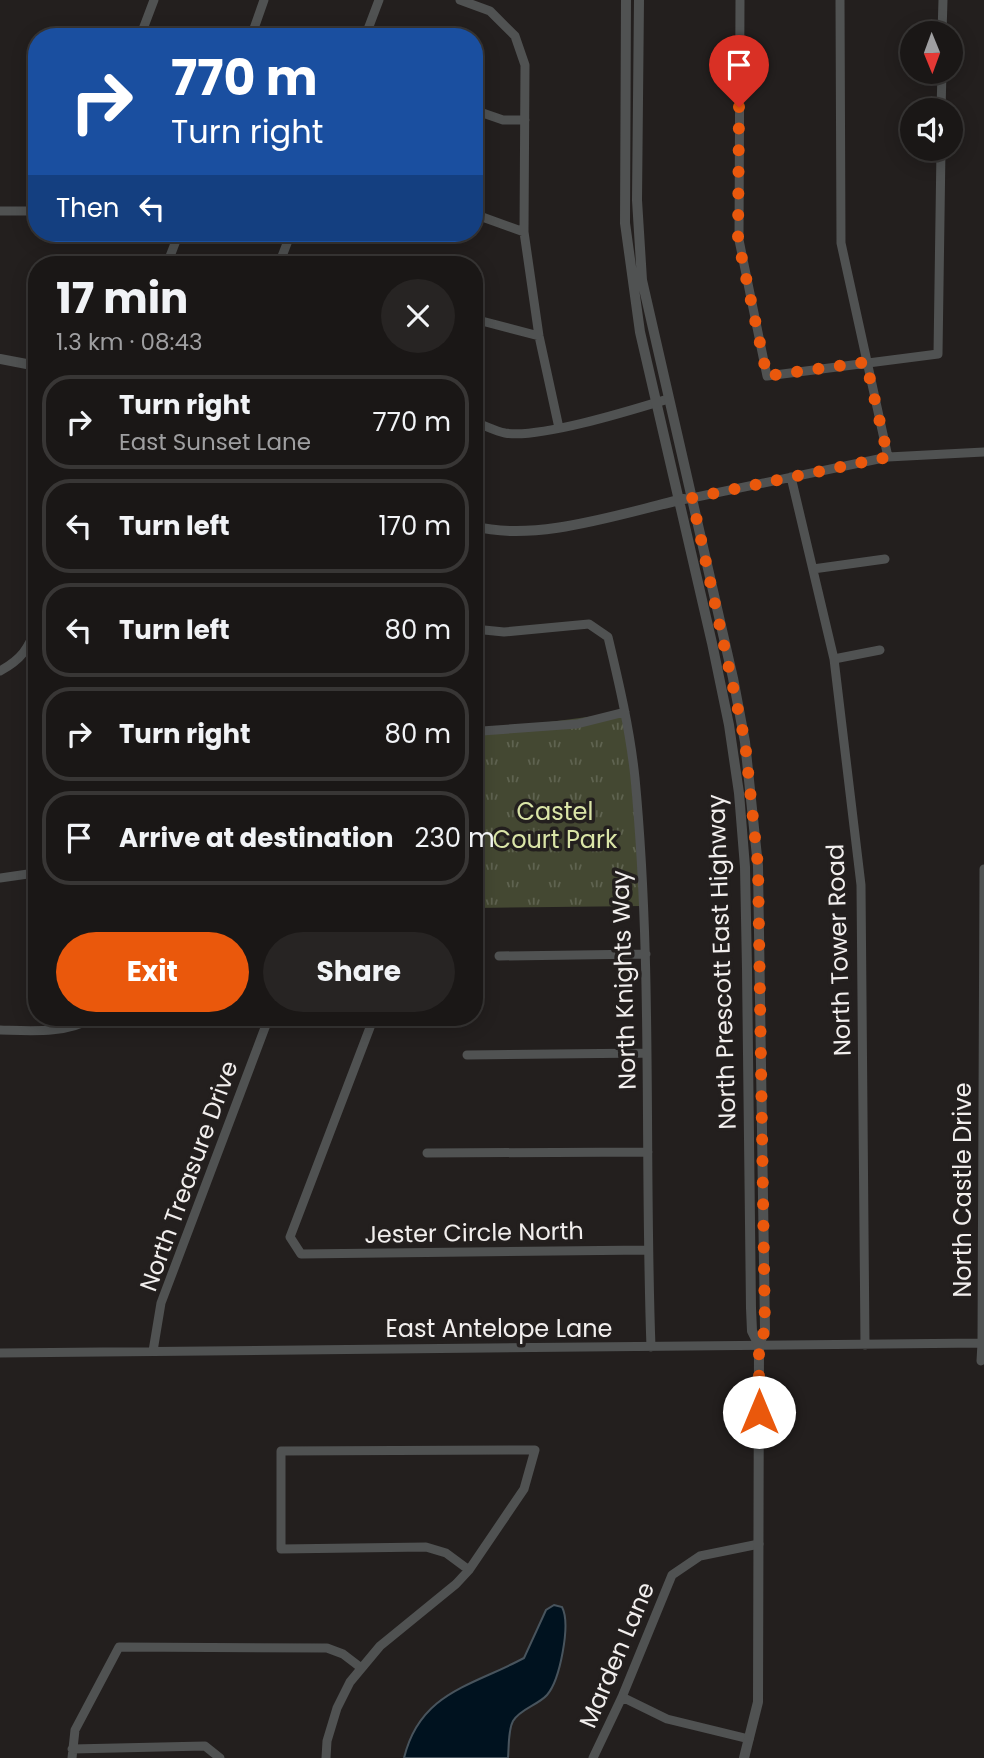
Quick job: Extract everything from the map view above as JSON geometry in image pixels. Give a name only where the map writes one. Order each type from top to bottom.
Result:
[{"type":"street","points":[[143,28],[154,0]]},
{"type":"street","points":[[254,28],[264,0]]},
{"type":"street","points":[[368,28],[379,0]]},
{"type":"street","points":[[460,0],[490,11],[515,36],[525,65],[524,232],[539,336],[559,428]]},
{"type":"street","name":"North Prescott East Highway","points":[[626,0],[625,223],[640,332],[663,400]]},
{"type":"street","name":"North Prescott East Highway","points":[[639,0],[637,151],[642,280],[663,400],[733,678],[745,742],[759,879],[765,1330],[759,1345],[758,1702],[744,1758]]},
{"type":"street","points":[[740,0],[738,240],[767,376],[938,354],[941,161]]},
{"type":"street","points":[[841,0],[841,243],[888,457]]},
{"type":"street","points":[[942,21],[943,0]]},
{"type":"street","points":[[483,113],[503,120],[525,120]]},
{"type":"street","points":[[625,151],[637,151]]},
{"type":"street","points":[[0,211],[28,211]]},
{"type":"street","points":[[483,217],[524,232]]},
{"type":"street","points":[[483,321],[539,336]]},
{"type":"street","points":[[0,359],[28,364]]},
{"type":"street","points":[[483,425],[505,433],[559,428],[663,400]]},
{"type":"street","points":[[483,527],[516,532],[549,530],[888,457],[984,452]]},
{"type":"street","name":"North Tower Road","points":[[791,477],[834,659],[860,885],[865,1345]]},
{"type":"street","name":"North Prescott East Highway","points":[[686,499],[729,725],[740,800],[745,867],[751,1308],[752,1331],[759,1345]]},
{"type":"street","points":[[813,569],[885,559]]},
{"type":"street","name":"North Knights Way","points":[[483,630],[504,632],[589,624],[608,637],[625,712],[635,777],[646,954],[647,1250],[651,1347]]},
{"type":"street","points":[[0,671],[15,663],[28,648]]},
{"type":"street","points":[[834,659],[880,650]]},
{"type":"street","points":[[483,731],[577,724],[625,712]]},
{"type":"street","points":[[740,800],[752,799]]},
{"type":"street","name":"North Castle Drive","points":[[982,1343],[984,869]]},
{"type":"street","points":[[0,878],[28,874]]},
{"type":"street","points":[[499,957],[646,954]]},
{"type":"street","points":[[0,1030],[64,1029],[75,1026]]},
{"type":"street","name":"North Treasure Drive","points":[[153,1351],[162,1300],[266,1026]]},
{"type":"street","name":"Jester Circle North","points":[[371,1026],[290,1237],[301,1254],[647,1250]]},
{"type":"street","points":[[467,1055],[647,1053]]},
{"type":"street","points":[[749,1053],[762,1054]]},
{"type":"street","points":[[427,1153],[648,1152]]},
{"type":"street","points":[[981,1361],[982,1343]]},
{"type":"street","name":"East Antelope Lane","points":[[0,1353],[982,1343]]},
{"type":"street","points":[[326,1758],[327,1741],[337,1708],[360,1667],[380,1646],[456,1584],[469,1570],[524,1489],[535,1450],[281,1451],[281,1549],[425,1547],[446,1552],[469,1570]]},
{"type":"street","name":"Marden Lane","points":[[593,1758],[622,1697],[672,1575],[700,1556],[759,1544]]},
{"type":"street","points":[[220,1758],[205,1746],[72,1753],[75,1730],[119,1647],[327,1648],[343,1654],[360,1667]]},
{"type":"street","points":[[622,1697],[667,1719],[749,1739]]},
{"type":"street","points":[[173,1746],[173,1758]]},
{"type":"green space","name":"Castel Court Park","points":[[625,712],[643,906],[483,908],[483,731]]},
{"type":"water","points":[[554,1605],[562,1607],[564,1615],[565,1638],[560,1665],[547,1695],[520,1713],[513,1721],[509,1734],[508,1758],[404,1758],[422,1718],[435,1705],[467,1685],[524,1658],[546,1610]]},
{"type":"route","points":[[739,107],[738,240],[767,376],[866,362],[888,457],[692,498],[745,742],[758,866],[765,1330],[759,1345],[759,1412]]}]
